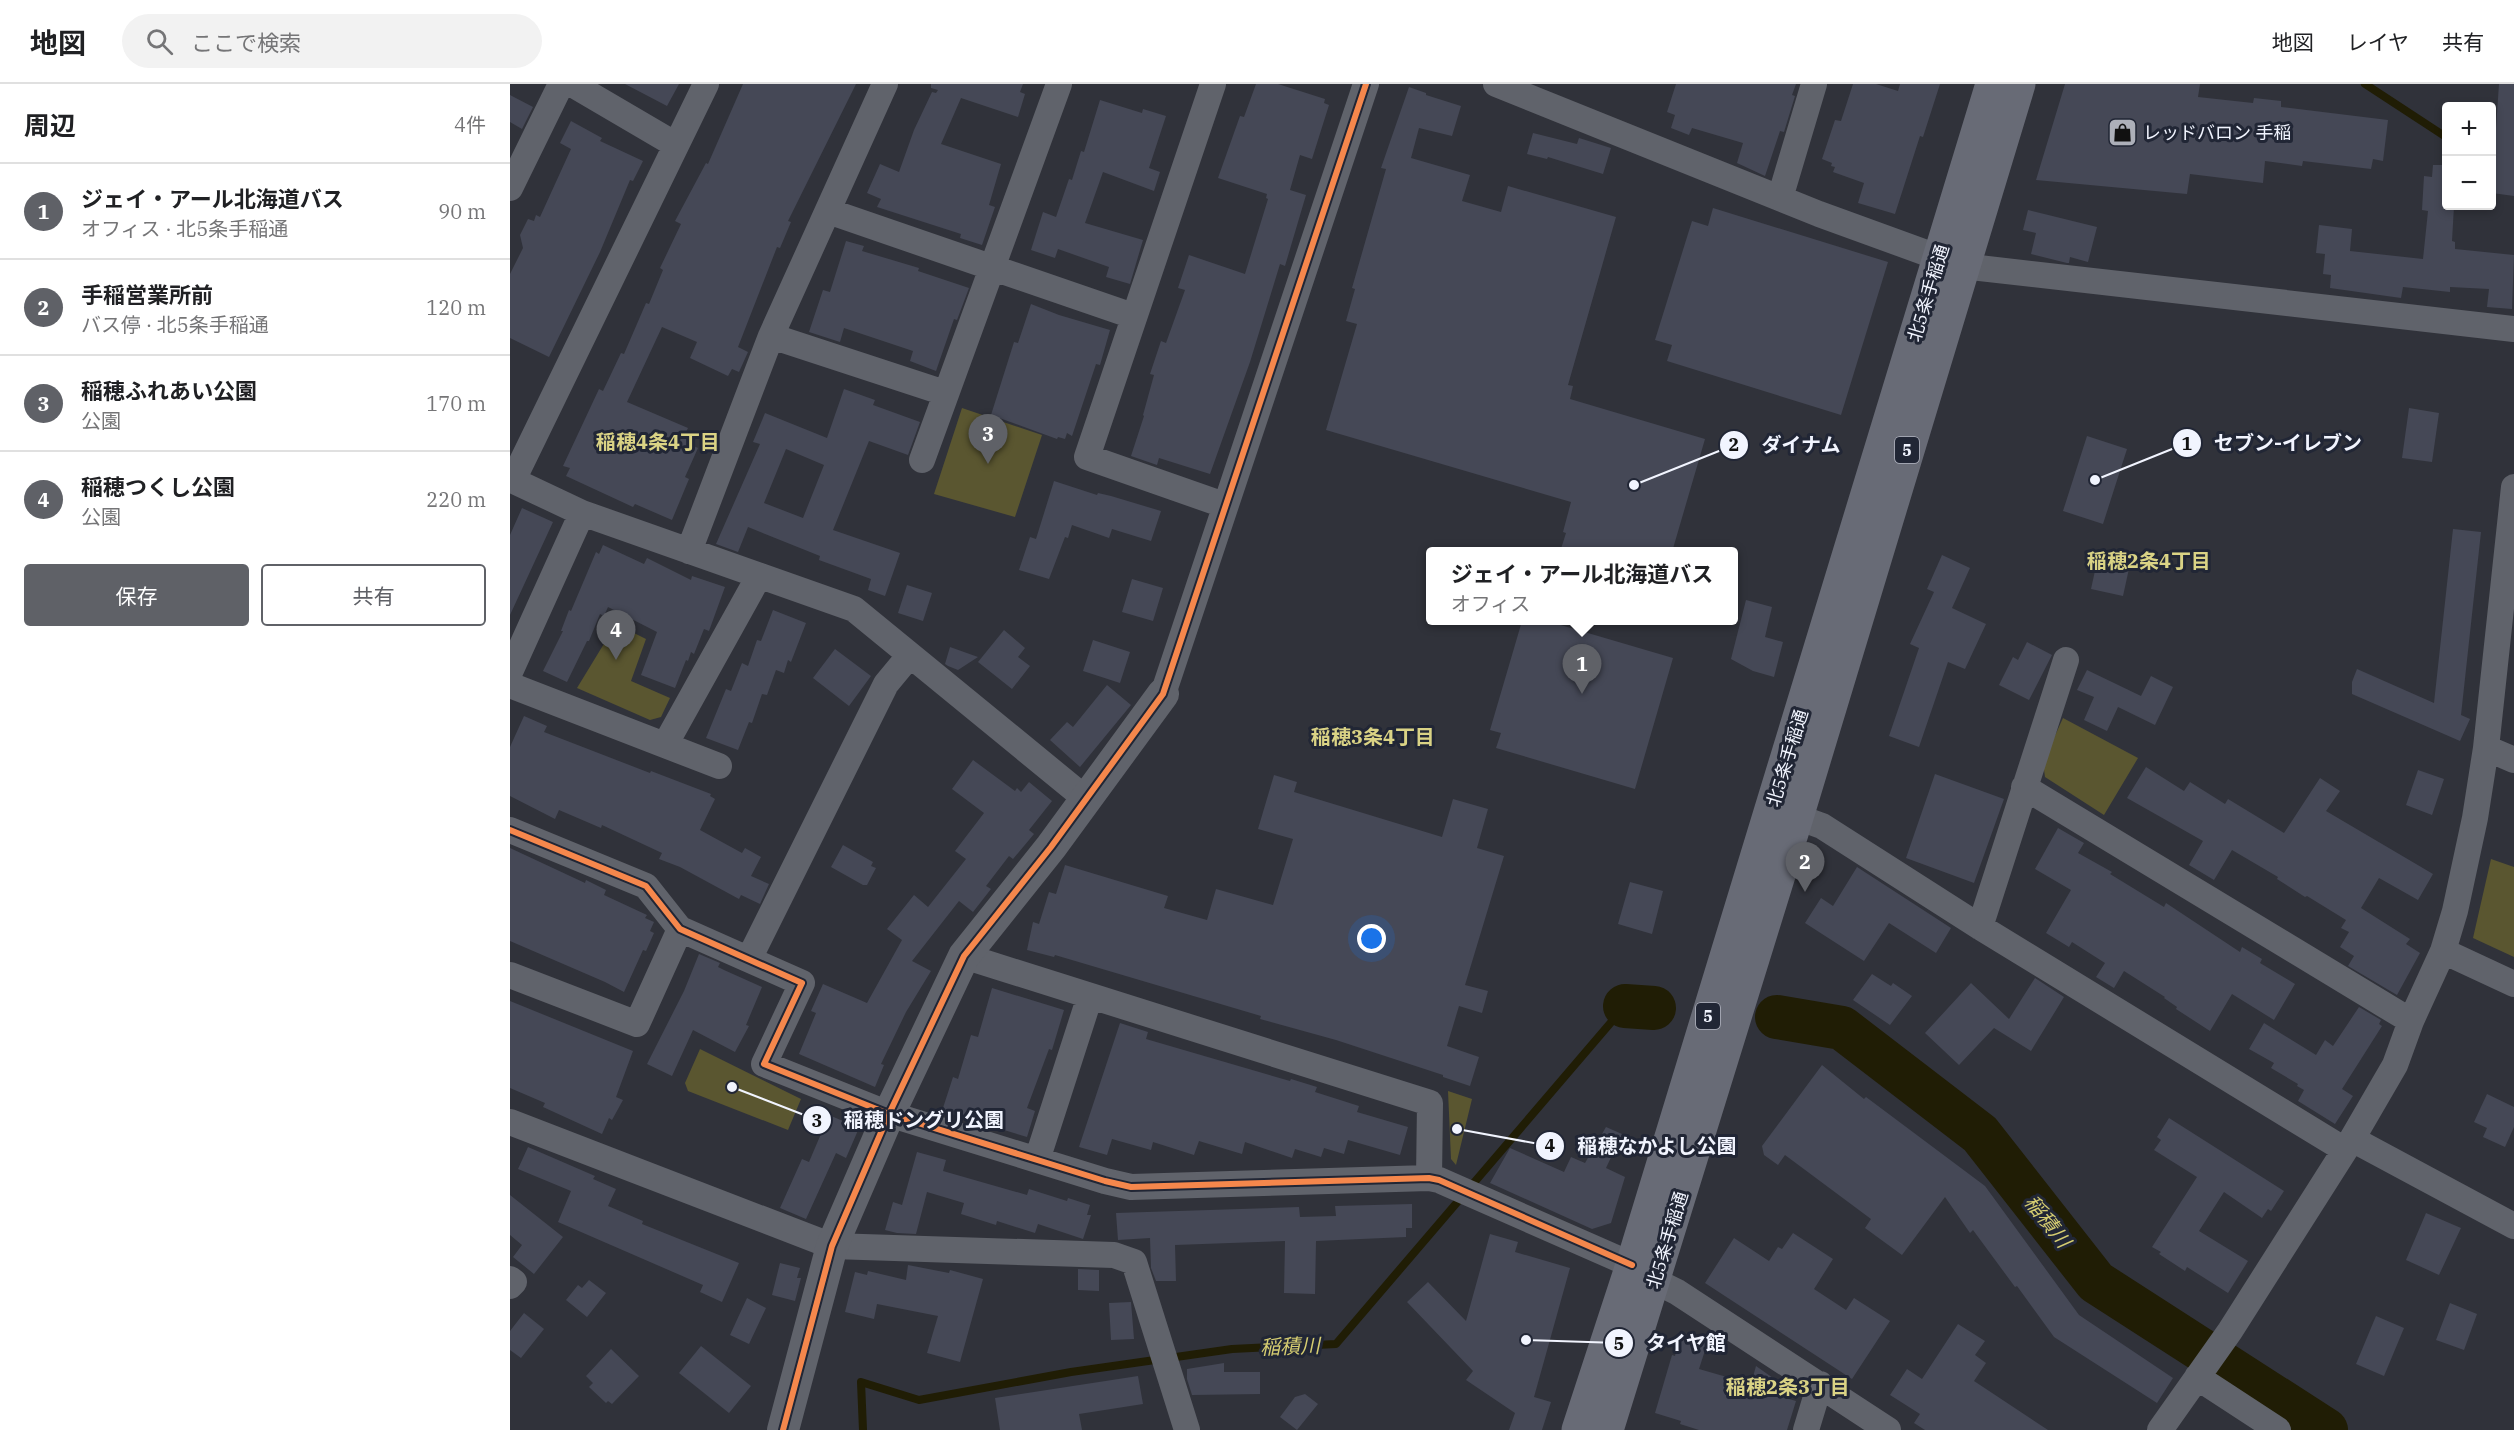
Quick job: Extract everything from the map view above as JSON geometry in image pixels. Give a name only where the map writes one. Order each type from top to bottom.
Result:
[{"type":"highway","name":"北5条手稲通","points":[[1578,1430],[1643,1273],[1797,817],[1950,262],[1992,84]]},
{"type":"highway","name":"北5条手稲通","points":[[1607,1430],[1643,1273],[1950,262],[2019,84]]},
{"type":"street","points":[[510,188],[561,84]]},
{"type":"street","points":[[572,84],[676,145]]},
{"type":"street","points":[[706,84],[512,479],[582,513],[854,609],[1086,798]]},
{"type":"street","points":[[688,551],[771,336],[885,84]]},
{"type":"street","points":[[922,460],[1059,84]]},
{"type":"street","points":[[1213,84],[1087,457],[1224,505]]},
{"type":"street","points":[[783,1430],[832,1246],[890,1114],[964,956],[1051,847],[1163,694],[1366,84]]},
{"type":"street","points":[[1496,84],[1532,91],[1780,198],[1950,262],[2514,329]]},
{"type":"street","points":[[1780,198],[1814,84]]},
{"type":"street","points":[[828,211],[1133,316]]},
{"type":"street","points":[[771,336],[945,393]]},
{"type":"street","points":[[2160,1430],[2230,1331],[2395,1065],[2411,1021],[2443,951],[2465,864],[2486,748],[2514,487]]},
{"type":"street","points":[[510,672],[582,513]]},
{"type":"street","points":[[665,745],[759,576]]},
{"type":"street","points":[[749,959],[886,684],[910,655]]},
{"type":"street","points":[[1980,927],[2066,660]]},
{"type":"street","points":[[510,685],[719,766]]},
{"type":"street","points":[[2486,748],[2514,760]]},
{"type":"street","points":[[2024,787],[2411,1021]]},
{"type":"street","points":[[1797,817],[1822,825],[1980,927],[2348,1144],[2514,1226]]},
{"type":"street","points":[[510,830],[646,886],[680,929],[802,983],[764,1064],[890,1114],[1037,1160],[1131,1186],[1434,1179],[1643,1273],[1677,1292],[1888,1430]]},
{"type":"street","points":[[510,975],[637,1024],[680,929]]},
{"type":"street","points":[[2443,951],[2514,984]]},
{"type":"street","points":[[964,956],[1430,1103],[1434,1179]]},
{"type":"street","points":[[1037,1160],[1090,996]]},
{"type":"street","points":[[510,1122],[832,1246],[1114,1255],[1134,1262],[1187,1430]]},
{"type":"street","points":[[510,1279],[514,1282],[510,1286]]},
{"type":"street","points":[[2200,1374],[2278,1430]]},
{"type":"street","points":[[1806,1430],[1820,1384]]},
{"type":"shaded area","points":[[962,408],[1042,435],[1015,517],[934,494]]},
{"type":"shaded area","points":[[616,624],[646,639],[631,681],[670,698],[661,717],[650,720],[577,688]]},
{"type":"shaded area","points":[[2063,718],[2138,758],[2104,815],[2045,777],[2043,762]]},
{"type":"shaded area","points":[[2491,859],[2514,867],[2514,957],[2473,938]]},
{"type":"shaded area","points":[[700,1049],[801,1099],[788,1130],[688,1091],[685,1083]]},
{"type":"shaded area","points":[[1448,1091],[1472,1099],[1456,1165],[1451,1159]]},
{"type":"building","points":[[625,84],[679,84],[667,106]]},
{"type":"building","points":[[743,84],[856,84],[788,221],[791,222],[780,248],[777,247],[738,347],[748,352],[739,372],[732,369],[728,376],[690,358],[697,342],[662,327],[627,402],[688,428],[685,434],[692,438],[689,444],[698,448],[685,477],[689,479],[672,520],[635,504],[633,507],[566,476],[570,468],[563,466],[599,389],[603,391],[621,353],[624,354],[646,303],[649,304],[663,270],[660,268],[681,224],[675,221],[706,163],[708,164]]},
{"type":"building","points":[[931,84],[1023,84],[1020,92],[1025,94],[1018,117],[961,98],[941,144],[1001,164],[989,205],[995,207],[982,245],[960,238],[961,234],[877,207],[881,199],[867,193],[880,164],[899,172],[914,130],[932,92],[936,93],[938,90],[931,88]]},
{"type":"building","points":[[1256,84],[1278,84],[1325,99],[1324,103],[1329,105],[1312,159],[1300,155],[1290,190],[1306,195],[1285,266],[1280,264],[1250,362],[1210,474],[1159,458],[1157,465],[1131,456],[1154,375],[1150,374],[1161,341],[1166,343],[1185,290],[1178,288],[1189,255],[1245,274],[1268,199],[1267,194],[1218,178],[1240,116],[1244,117]]},
{"type":"building","points":[[1676,84],[1796,84],[1792,95],[1795,96],[1784,132],[1780,131],[1765,176],[1737,163],[1743,143],[1692,128],[1689,135],[1671,128],[1675,115],[1667,112]]},
{"type":"building","points":[[1853,84],[1876,84],[1898,91],[1900,84],[1940,84],[1923,137],[1920,136],[1895,214],[1858,203],[1864,183],[1833,172],[1835,167],[1831,166],[1832,163],[1822,159],[1835,120],[1841,121]]},
{"type":"building","points":[[2065,84],[2200,84],[2198,97],[2253,103],[2254,98],[2281,101],[2281,107],[2388,120],[2383,161],[2373,159],[2371,169],[2303,161],[2302,166],[2265,161],[2263,183],[2190,174],[2187,194],[2036,180]]},
{"type":"building","points":[[2499,84],[2514,84],[2514,196],[2496,194]]},
{"type":"building","points":[[1409,87],[1461,106],[1452,136],[1419,128],[1411,158],[1470,175],[1462,201],[1501,212],[1508,186],[1616,217],[1568,385],[1573,386],[1570,399],[1705,439],[1673,547],[1562,547],[1571,502],[1326,430],[1357,324],[1346,321],[1355,289],[1352,288],[1386,169],[1381,168]]},
{"type":"building","points":[[510,95],[533,107],[522,129],[510,122]]},
{"type":"building","points":[[1100,100],[1142,113],[1143,109],[1166,116],[1149,168],[1160,172],[1154,191],[1103,172],[1085,223],[1143,240],[1130,284],[1106,277],[1109,267],[1058,249],[1055,258],[1031,250],[1043,212],[1056,217],[1069,179],[1072,180],[1081,151],[1084,152]]},
{"type":"building","points":[[571,121],[602,138],[600,141],[643,161],[633,181],[630,180],[600,252],[549,357],[510,338],[510,274],[523,248],[520,235],[528,219],[534,221],[536,215],[540,217],[571,149],[560,143]]},
{"type":"building","points":[[1533,133],[1577,144],[1579,138],[1611,148],[1603,174],[1548,157],[1547,159],[1527,154]]},
{"type":"building","points":[[2433,165],[2442,165],[2442,210],[2454,210],[2452,241],[2455,242],[2455,249],[2514,255],[2512,309],[2487,307],[2489,289],[2450,287],[2450,292],[2403,287],[2401,298],[2330,288],[2331,275],[2323,274],[2325,254],[2316,253],[2319,225],[2352,229],[2350,251],[2423,259],[2428,211],[2422,210],[2424,176],[2432,177]]},
{"type":"building","points":[[1713,208],[1888,262],[1841,415],[1667,361],[1672,345],[1655,340],[1692,221],[1708,226]]},
{"type":"building","points":[[2028,210],[2097,227],[2088,262],[2070,257],[2067,263],[2031,254],[2036,233],[2023,230]]},
{"type":"building","points":[[846,241],[864,246],[862,251],[919,268],[918,271],[969,288],[957,320],[954,319],[936,371],[910,361],[913,351],[844,328],[840,342],[809,332],[823,290],[830,292]]},
{"type":"building","points":[[1031,304],[1110,330],[1100,365],[1096,364],[1072,436],[1067,433],[1065,439],[1058,437],[1057,439],[991,415],[1014,342],[1018,343]]},
{"type":"building","points":[[844,389],[875,400],[873,405],[920,422],[908,455],[869,441],[833,530],[900,553],[885,596],[868,590],[871,579],[819,560],[820,556],[748,527],[738,552],[716,544],[760,444],[753,442],[765,413],[827,438]],"holes":[[[786,449],[824,465],[803,518],[764,503]]]},
{"type":"building","points":[[2409,408],[2439,413],[2432,462],[2402,458]]},
{"type":"building","points":[[2087,436],[2127,449],[2103,524],[2063,511]]},
{"type":"building","points":[[1054,481],[1097,495],[1098,493],[1111,496],[1161,511],[1151,541],[1112,529],[1109,538],[1072,525],[1049,579],[1019,570],[1030,537],[1036,539]]},
{"type":"building","points":[[522,508],[553,522],[510,615],[510,535]]},
{"type":"building","points":[[2453,529],[2481,532],[2461,715],[2470,719],[2460,741],[2352,694],[2352,682],[2357,669],[2434,703]]},
{"type":"building","points":[[603,545],[644,564],[647,558],[691,580],[692,576],[725,587],[709,631],[704,629],[694,654],[691,652],[688,661],[686,660],[675,688],[641,675],[657,632],[608,607],[604,616],[600,614],[589,641],[567,682],[543,671],[563,631],[561,631],[569,610],[571,611],[596,552],[599,554]]},
{"type":"building","points":[[1942,555],[1970,568],[1952,608],[1986,624],[1965,669],[1948,662],[1919,747],[1889,736],[1919,648],[1910,644],[1934,592],[1927,589]]},
{"type":"building","points":[[2098,557],[2130,564],[2123,596],[2091,589]]},
{"type":"building","points":[[1132,579],[1163,588],[1153,621],[1122,612]]},
{"type":"building","points":[[907,585],[932,593],[923,621],[898,613]]},
{"type":"building","points":[[1746,600],[1772,607],[1765,637],[1783,642],[1774,677],[1753,671],[1731,659]]},
{"type":"building","points":[[773,610],[806,623],[791,662],[788,660],[784,673],[776,670],[767,695],[762,694],[752,723],[749,722],[738,750],[706,738],[726,689],[731,691],[742,663],[748,666],[757,640],[761,641]]},
{"type":"building","points":[[1521,625],[1561,625],[1673,658],[1635,789],[1496,748],[1501,733],[1490,730]]},
{"type":"building","points":[[1004,630],[1025,648],[1018,657],[1030,666],[1012,689],[978,662]]},
{"type":"building","points":[[1093,640],[1130,652],[1120,683],[1083,671]]},
{"type":"building","points":[[2027,642],[2052,655],[2029,700],[1999,685],[2013,657],[2018,660]]},
{"type":"building","points":[[950,647],[978,657],[958,670],[945,664]]},
{"type":"building","points":[[835,649],[871,676],[849,706],[813,678]]},
{"type":"building","points":[[2087,670],[2141,696],[2151,676],[2173,687],[2155,725],[2118,707],[2107,731],[2084,720],[2094,697],[2077,690]]},
{"type":"building","points":[[1107,685],[1131,705],[1080,767],[1050,740],[1067,722],[1073,727]]},
{"type":"building","points":[[524,716],[547,726],[544,732],[711,794],[710,796],[715,799],[700,830],[742,853],[745,848],[761,857],[751,876],[769,884],[760,904],[741,895],[739,899],[680,867],[659,859],[662,853],[602,825],[601,828],[559,810],[555,819],[510,796],[510,747]]},
{"type":"building","points":[[973,760],[1015,791],[1017,788],[1021,792],[1029,782],[1052,801],[1029,830],[1034,834],[1013,859],[1009,856],[986,886],[991,889],[973,912],[959,901],[912,961],[931,971],[906,1012],[881,1064],[884,1065],[875,1087],[799,1054],[816,1013],[811,1011],[823,984],[867,1003],[902,940],[887,929],[914,895],[928,907],[966,859],[955,851],[984,813],[952,789]]},
{"type":"building","points":[[2146,767],[2184,791],[2190,782],[2225,804],[2228,799],[2284,833],[2320,778],[2340,791],[2326,811],[2433,874],[2418,900],[2379,878],[2361,908],[2410,939],[2406,944],[2420,953],[2397,995],[2348,966],[2354,956],[2340,947],[2349,932],[2341,928],[2346,920],[2307,896],[2305,897],[2277,879],[2278,877],[2232,850],[2214,880],[2189,865],[2203,841],[2127,798]]},
{"type":"building","points":[[2418,770],[2444,779],[2432,815],[2406,805]]},
{"type":"building","points":[[1935,774],[2004,799],[1974,883],[1906,858]]},
{"type":"building","points":[[1274,775],[1297,782],[1294,792],[1442,837],[1453,799],[1488,809],[1477,848],[1504,856],[1465,985],[1488,991],[1482,1013],[1459,1006],[1447,1046],[1479,1057],[1470,1086],[1336,1040],[1260,1019],[1261,1016],[1055,955],[1054,957],[1027,950],[1033,922],[1039,924],[1049,892],[1056,894],[1065,865],[1168,896],[1164,908],[1207,920],[1216,889],[1273,905],[1293,839],[1258,829]]},
{"type":"building","points":[[2058,828],[2084,843],[2078,853],[2112,872],[2110,874],[2164,907],[2166,903],[2240,952],[2242,947],[2262,959],[2260,963],[2295,984],[2274,1020],[2232,994],[2210,1031],[2176,1009],[2177,1007],[2165,997],[2124,971],[2114,988],[2096,977],[2105,963],[2072,942],[2069,947],[2046,933],[2071,890],[2035,869]]},
{"type":"building","points":[[843,845],[873,862],[871,866],[876,868],[867,885],[831,867]]},
{"type":"building","points":[[510,848],[585,883],[586,880],[606,890],[604,895],[647,915],[645,918],[654,922],[650,931],[654,933],[646,951],[643,950],[624,992],[510,941]]},
{"type":"building","points":[[1857,867],[1951,928],[1936,953],[1889,923],[1864,961],[1805,923],[1821,898],[1833,906]]},
{"type":"building","points":[[1630,882],[1663,891],[1652,934],[1618,924]]},
{"type":"building","points":[[699,954],[720,963],[718,967],[762,987],[746,1025],[749,1026],[735,1052],[693,1030],[672,1076],[647,1064],[684,991]]},
{"type":"building","points":[[1872,974],[1891,986],[1893,983],[1912,996],[1890,1025],[1853,1000]]},
{"type":"building","points":[[2035,978],[2064,997],[2031,1051],[1994,1028],[1959,1065],[1925,1033],[1971,983],[2009,1019]]},
{"type":"building","points":[[992,988],[1064,1010],[1052,1050],[1049,1049],[1027,1108],[1035,1111],[1027,1137],[942,1111],[953,1077],[958,1079],[971,1035],[978,1037]]},
{"type":"building","points":[[510,1001],[633,1051],[616,1097],[623,1100],[612,1120],[609,1118],[602,1134],[543,1107],[545,1103],[510,1088]]},
{"type":"building","points":[[2359,1007],[2381,1020],[2379,1024],[2382,1026],[2342,1089],[2353,1096],[2335,1124],[2298,1101],[2304,1090],[2271,1068],[2274,1063],[2249,1049],[2264,1023],[2316,1055],[2325,1040],[2333,1046]]},
{"type":"building","points":[[1120,1023],[1148,1032],[1146,1039],[1317,1087],[1315,1092],[1359,1106],[1357,1112],[1408,1127],[1400,1155],[1348,1140],[1344,1154],[1324,1148],[1321,1157],[1295,1149],[1292,1158],[1245,1142],[1242,1154],[1199,1141],[1194,1155],[1153,1142],[1151,1150],[1112,1139],[1107,1155],[1079,1147]]},
{"type":"building","points":[[1822,1065],[1864,1099],[1866,1097],[1985,1186],[2079,1315],[2173,1378],[2157,1403],[2054,1337],[1973,1230],[1970,1233],[1945,1197],[1902,1255],[1865,1228],[1871,1219],[1785,1155],[1778,1165],[1764,1155],[1762,1146]]},
{"type":"building","points":[[2487,1094],[2514,1107],[2514,1127],[2505,1147],[2483,1137],[2487,1128],[2474,1122]]},
{"type":"building","points":[[829,1115],[859,1128],[846,1158],[836,1153],[806,1219],[780,1208],[802,1159],[809,1162]]},
{"type":"building","points":[[2169,1118],[2284,1191],[2271,1211],[2268,1209],[2262,1218],[2224,1192],[2199,1231],[2248,1261],[2228,1293],[2187,1267],[2185,1271],[2152,1247],[2197,1177],[2154,1150],[2161,1140],[2157,1137]]},
{"type":"building","points":[[1606,1127],[1622,1134],[1606,1168],[1625,1177],[1611,1223],[1592,1229],[1490,1183],[1510,1148],[1564,1172],[1571,1157],[1585,1163]]},
{"type":"building","points":[[528,1147],[595,1176],[593,1179],[616,1189],[608,1206],[643,1221],[642,1224],[739,1263],[722,1302],[700,1292],[703,1285],[558,1222],[571,1191],[518,1169]]},
{"type":"building","points":[[917,1152],[946,1160],[943,1171],[1027,1195],[1029,1189],[1067,1201],[1068,1198],[1090,1205],[1087,1215],[1091,1215],[1083,1239],[1038,1224],[1035,1233],[997,1221],[996,1225],[961,1214],[964,1203],[927,1192],[916,1234],[885,1230],[893,1202],[902,1205]]},
{"type":"building","points":[[510,1195],[563,1237],[534,1274],[513,1257],[522,1245],[510,1235]]},
{"type":"building","points":[[1412,1204],[1412,1228],[1406,1228],[1406,1237],[1316,1241],[1315,1294],[1284,1293],[1285,1241],[1175,1245],[1176,1281],[1156,1281],[1151,1268],[1150,1238],[1118,1240],[1116,1213],[1299,1207],[1300,1217],[1336,1216],[1335,1206]]},
{"type":"building","points":[[2426,1213],[2461,1228],[2439,1275],[2406,1260]]},
{"type":"building","points":[[1793,1233],[1833,1259],[1814,1289],[1846,1310],[1854,1298],[1890,1321],[1852,1379],[1705,1283],[1734,1238],[1769,1261],[1778,1247],[1782,1249]]},
{"type":"building","points":[[1490,1234],[1518,1242],[1515,1252],[1570,1268],[1534,1397],[1551,1402],[1542,1430],[1509,1430],[1515,1413],[1466,1380],[1473,1371],[1407,1302],[1428,1282],[1466,1321]]},
{"type":"building","points":[[780,1263],[800,1268],[797,1278],[801,1278],[795,1301],[772,1295]]},
{"type":"building","points":[[908,1265],[949,1273],[950,1270],[983,1279],[960,1362],[927,1353],[938,1316],[877,1304],[874,1319],[845,1312],[855,1272],[867,1275],[868,1271],[906,1280]]},
{"type":"building","points":[[1078,1269],[1099,1270],[1099,1291],[1078,1290]]},
{"type":"building","points":[[589,1280],[606,1293],[587,1317],[566,1300],[578,1285],[582,1288]]},
{"type":"building","points":[[747,1298],[766,1308],[749,1344],[730,1335]]},
{"type":"building","points":[[1131,1302],[1134,1339],[1111,1340],[1109,1303]]},
{"type":"building","points":[[2450,1303],[2477,1314],[2464,1350],[2436,1340]]},
{"type":"building","points":[[524,1313],[544,1329],[521,1358],[510,1350],[510,1331]]},
{"type":"building","points":[[2376,1316],[2404,1328],[2384,1376],[2356,1364]]},
{"type":"building","points":[[1958,1324],[1985,1341],[1975,1355],[1986,1363],[1974,1381],[2048,1430],[1925,1430],[1914,1423],[1920,1414],[1890,1395],[1907,1369],[1922,1379]]},
{"type":"building","points":[[1689,1335],[1708,1341],[1699,1369],[1751,1384],[1756,1366],[1773,1378],[1769,1393],[1796,1401],[1787,1430],[1699,1430],[1680,1424],[1681,1421],[1655,1413],[1672,1355],[1675,1356],[1679,1340]]},
{"type":"building","points":[[701,1346],[751,1386],[729,1413],[679,1373]]},
{"type":"building","points":[[611,1349],[639,1376],[612,1404],[608,1401],[606,1403],[589,1387],[593,1383],[586,1376]]},
{"type":"building","points":[[1224,1363],[1224,1372],[1260,1372],[1260,1394],[1192,1395],[1187,1379],[1187,1369]]},
{"type":"building","points":[[1138,1376],[1143,1404],[1079,1414],[1082,1430],[1000,1430],[995,1398]]},
{"type":"building","points":[[1305,1394],[1318,1404],[1297,1430],[1280,1417],[1295,1397]]},
{"type":"waterway","points":[[2365,84],[2442,134]]},
{"type":"waterway","points":[[2496,145],[2514,148]]},
{"type":"waterway","name":"稲積川","points":[[863,1430],[861,1382],[919,1400],[1071,1372],[1232,1349],[1336,1344],[1625,1006]]},
{"type":"waterway","name":"稲積川","points":[[1625,1006],[1654,1008]]},
{"type":"waterway","name":"稲積川","points":[[1777,1017],[1842,1028],[1980,1134],[2096,1282],[2326,1430]]},
{"type":"cycle path","points":[[783,1430],[832,1246],[889,1114],[964,956],[1051,847],[1163,694],[1366,84]]},
{"type":"cycle path","points":[[510,830],[646,886],[680,929],[802,983],[764,1064],[889,1114],[1131,1187],[1429,1178],[1439,1180],[1632,1265]]},
{"type":"place","name":"レッドバロン 手稲","points":[[2122,132]]},
{"type":"place","name":"稲穂ふれあい公園","points":[[988,464]]},
{"type":"place","name":"セブン-イレブン","points":[[2095,480]]},
{"type":"place","name":"ダイナム","points":[[1634,485]]},
{"type":"place","name":"稲穂つくし公園","points":[[616,660]]},
{"type":"place","name":"ジェイ・アール北海道バス","points":[[1582,694]]},
{"type":"place","name":"手稲営業所前","points":[[1805,892]]},
{"type":"place","name":"稲穂ドングリ公園","points":[[732,1087]]},
{"type":"place","name":"稲穂なかよし公園","points":[[1457,1129]]},
{"type":"place","name":"タイヤ館","points":[[1526,1340]]},
{"type":"district","name":"稲穂4条4丁目","points":[[658,441]]},
{"type":"district","name":"稲穂2条4丁目","points":[[2149,560]]},
{"type":"district","name":"稲穂3条4丁目","points":[[1373,736]]},
{"type":"district","name":"稲穂2条3丁目","points":[[1788,1386]]}]
